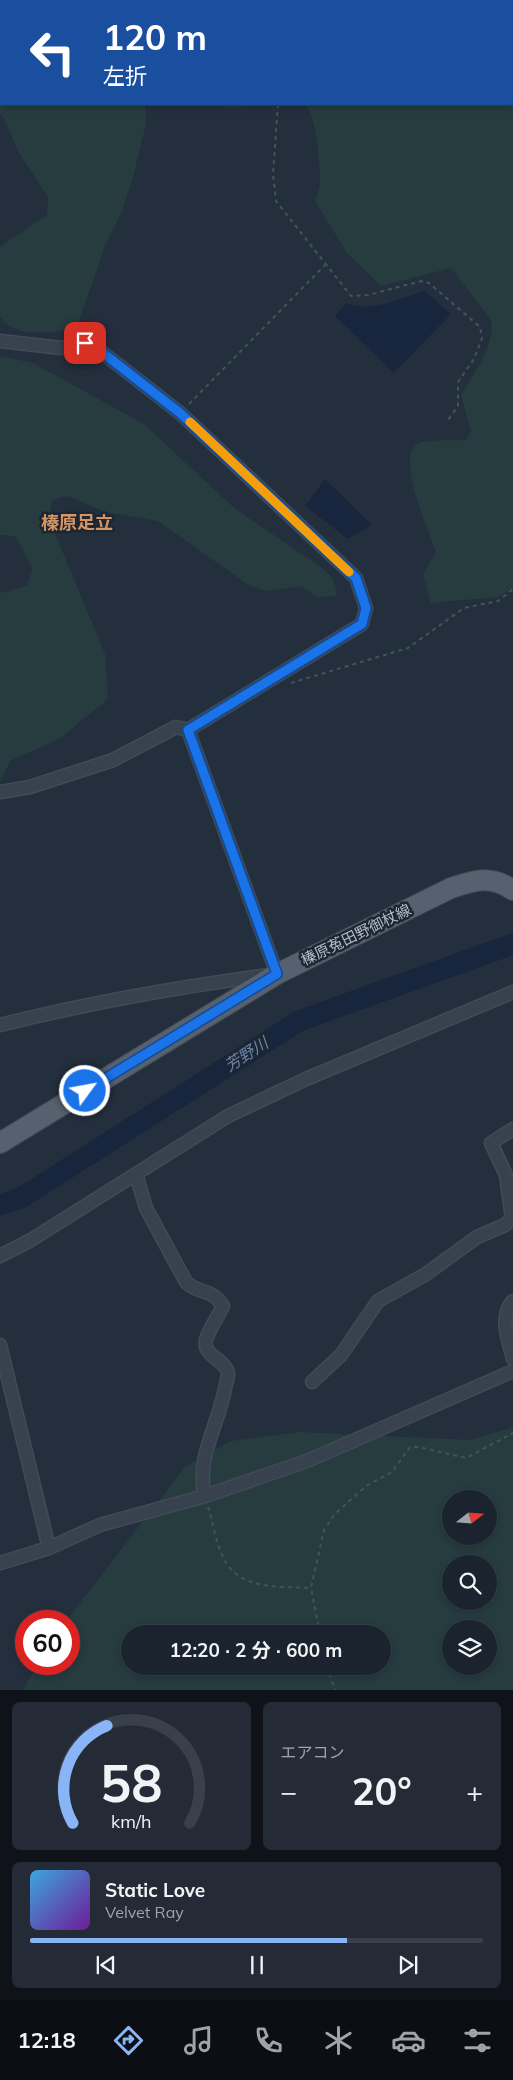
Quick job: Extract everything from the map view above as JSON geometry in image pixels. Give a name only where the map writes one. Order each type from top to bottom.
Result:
[{"type":"main road","name":"榛原菟田野御杖線","points":[[0,1143],[277,974],[451,888],[477,880],[500,882],[513,890]]},
{"type":"street","points":[[0,341],[62,348],[85,343],[103,353],[180,413],[356,578],[366,608],[362,624],[188,730],[176,726],[112,760],[30,787],[0,792]]},
{"type":"street","points":[[0,1025],[70,1008],[192,985],[277,974],[188,730]]},
{"type":"street","points":[[0,1256],[31,1240],[228,1116],[306,1079],[513,992]]},
{"type":"street","points":[[312,1382],[340,1355],[378,1301],[426,1274],[477,1237],[505,1225],[512,1218],[506,1175],[491,1144],[513,1129]]},
{"type":"street","points":[[136,1174],[146,1208],[186,1282],[192,1288],[214,1294],[223,1306],[206,1340],[205,1346],[210,1354],[223,1363],[228,1374],[223,1401],[207,1444],[202,1487],[205,1496]]},
{"type":"street","points":[[513,1301],[509,1305],[505,1322],[513,1359]]},
{"type":"street","points":[[0,1345],[49,1548]]},
{"type":"street","points":[[0,1563],[49,1548],[100,1525],[205,1496],[307,1461],[513,1370]]},
{"type":"path","points":[[278,105],[273,174],[276,201],[351,296],[368,295],[422,281],[429,283],[480,327],[482,338],[474,359],[458,382],[458,406],[448,420]]},
{"type":"path","points":[[180,413],[325,265]]},
{"type":"path","points":[[288,684],[408,648],[464,608],[498,601],[513,589]]},
{"type":"path","points":[[318,1625],[312,1588],[324,1530],[335,1514],[366,1486],[392,1472],[410,1447],[419,1447],[466,1458],[513,1433]]},
{"type":"path","points":[[205,1496],[223,1558],[232,1572],[242,1579],[260,1585],[312,1588]]},
{"type":"path","points":[[330,1675],[335,1690]]},
{"type":"green space","points":[[0,105],[145,105],[146,124],[133,177],[121,213],[105,246],[76,330],[25,331],[7,324],[0,317],[0,247],[47,215],[48,197],[18,151],[4,118],[0,114]]},
{"type":"green space","points":[[222,105],[255,105],[229,108]]},
{"type":"green space","points":[[306,105],[513,105],[513,588],[497,597],[431,603],[423,575],[436,552],[421,512],[411,477],[410,462],[412,450],[419,443],[466,440],[471,432],[461,395],[487,349],[492,330],[491,320],[451,268],[381,286],[347,253],[315,201],[320,184],[320,174],[315,130]]},
{"type":"green space","points":[[0,356],[33,363],[144,424],[233,507],[322,568],[334,580],[337,596],[317,597],[301,586],[268,591],[250,586],[158,521],[105,512],[68,496],[52,500],[49,519],[105,654],[108,699],[59,739],[10,761],[0,782],[0,593],[27,586],[33,568],[15,536],[0,535]]},
{"type":"green space","points":[[513,1427],[513,1690],[23,1690],[32,1675],[80,1675],[80,1610],[74,1610],[185,1467],[231,1441],[300,1432],[470,1440]]},
{"type":"water","points":[[425,291],[451,314],[394,373],[335,316],[346,303],[355,306],[375,306]]},
{"type":"water","points":[[325,479],[372,525],[348,539],[305,506]]},
{"type":"waterway","name":"芳野川","points":[[0,1205],[21,1198],[299,1021],[513,944]]},
{"type":"slow traffic","points":[[190,422],[349,572]]},
{"type":"district","name":"榛原足立","points":[[77,523]]},
{"type":"route","points":[[85,343],[103,353],[180,413],[356,578],[366,608],[362,624],[188,730],[277,974],[164,1041],[85,1091]]}]
